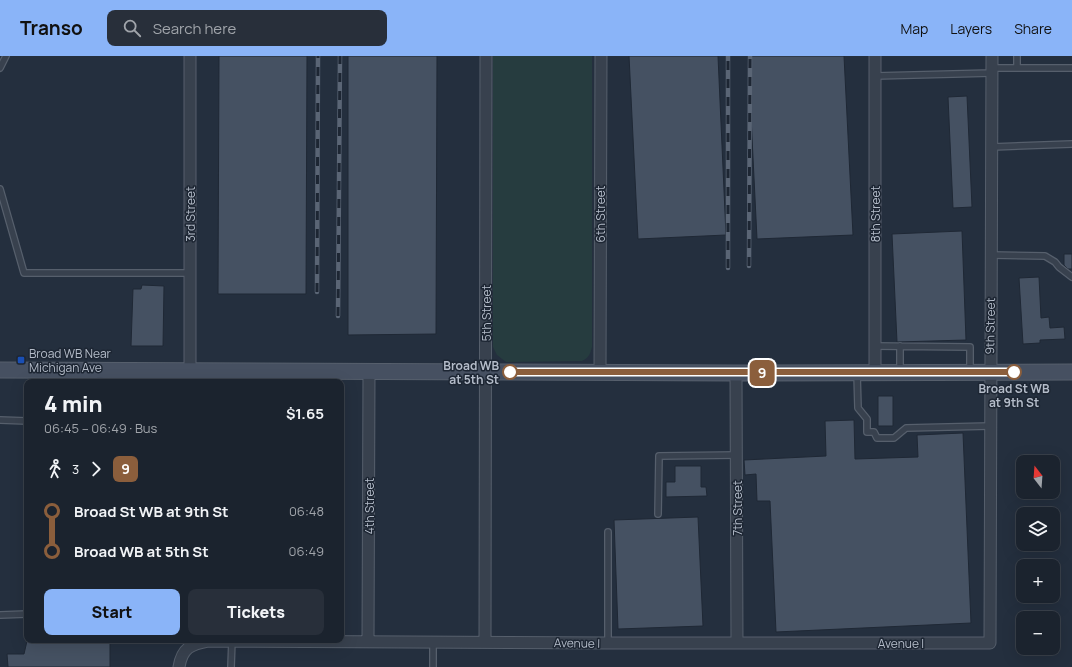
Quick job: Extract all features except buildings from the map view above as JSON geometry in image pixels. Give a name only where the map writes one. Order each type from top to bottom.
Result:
[{"type":"street","name":"3rd Street","points":[[190,56],[190,371]]},
{"type":"street","name":"5th Street","points":[[485,642],[486,56]]},
{"type":"street","name":"6th Street","points":[[600,372],[601,56]]},
{"type":"street","name":"8th Street","points":[[874,372],[876,56]]},
{"type":"street","name":"9th Street","points":[[990,643],[992,56]]},
{"type":"street","points":[[0,370],[100,376],[190,371],[232,377],[369,372],[1072,372]]},
{"type":"street","name":"4th Street","points":[[368,641],[369,372]]},
{"type":"street","name":"7th Street","points":[[736,373],[737,643]]},
{"type":"street","name":"Avenue I","points":[[344,641],[608,643],[990,643]]},
{"type":"street","name":"Avenue I","points":[[179,667],[180,659],[184,652],[191,646],[201,643]]},
{"type":"lane","points":[[0,68],[6,56]]},
{"type":"lane","points":[[1017,56],[1017,68]]},
{"type":"lane","points":[[876,76],[1017,68],[1072,68]]},
{"type":"lane","points":[[992,147],[1072,144]]},
{"type":"lane","points":[[0,189],[24,273],[190,273]]},
{"type":"lane","points":[[991,255],[1045,256],[1055,262],[1072,277]]},
{"type":"lane","points":[[874,346],[970,347],[970,372]]},
{"type":"lane","points":[[900,346],[900,372]]},
{"type":"lane","points":[[857,372],[858,408],[867,419],[867,432],[874,432],[877,438],[894,438],[906,428],[990,426]]},
{"type":"lane","points":[[0,420],[24,421]]},
{"type":"lane","points":[[658,514],[659,456],[737,455]]},
{"type":"lane","points":[[608,532],[608,643]]},
{"type":"lane","points":[[0,614],[24,614]]},
{"type":"lane","points":[[433,641],[433,667]]},
{"type":"lane","points":[[232,643],[232,667]]},
{"type":"green space","points":[[493,56],[592,56],[592,347],[589,356],[582,361],[506,362],[497,355],[493,347]]},
{"type":"railway","points":[[317,292],[318,56]]},
{"type":"railway","points":[[338,316],[340,56]]},
{"type":"railway","points":[[728,56],[728,268]]},
{"type":"railway","points":[[749,266],[750,56]]},
{"type":"bus line","name":"9","points":[[510,372],[1014,372]]},
{"type":"place","name":"Broad WB Near Michigan Ave","points":[[21,360]]},
{"type":"place","name":"Broad WB at 5th St","points":[[510,372]]},
{"type":"place","name":"Broad St WB at 9th St","points":[[1014,372]]}]
